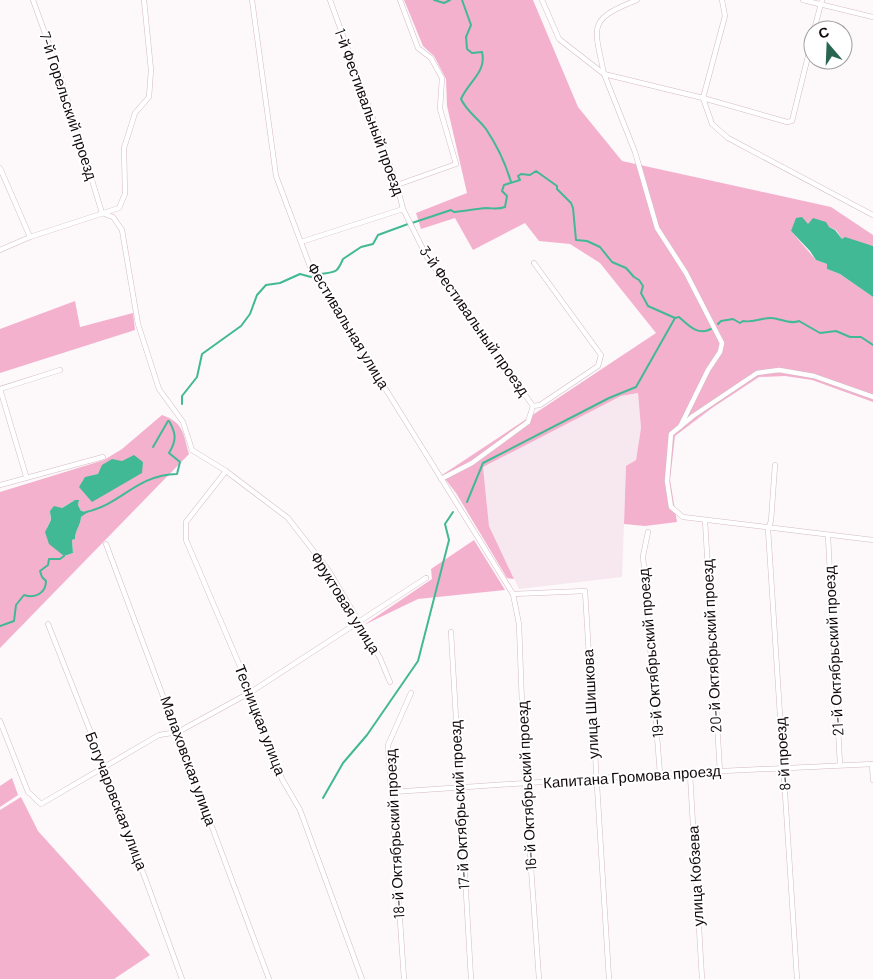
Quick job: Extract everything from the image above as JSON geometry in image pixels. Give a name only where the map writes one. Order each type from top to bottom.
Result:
[{"type":"street","name":"7-й Горельский проезд","points":[[33,0],[60,74],[102,213]]},
{"type":"street","points":[[0,250],[30,237],[119,208],[125,194],[124,148],[135,113],[148,97],[151,70],[144,0]]},
{"type":"street","name":"Фестивальная улица","points":[[252,0],[276,176],[311,269],[513,594]]},
{"type":"street","name":"1-й Фестивальный проезд","points":[[301,242],[403,209],[397,185],[330,0]]},
{"type":"street","points":[[397,185],[456,164],[440,109],[442,78],[430,58],[418,48],[400,0]]},
{"type":"street","points":[[542,0],[559,39],[604,74],[703,98],[787,122],[792,121],[805,70]]},
{"type":"street","points":[[637,0],[616,9],[600,19],[595,31],[604,74],[635,152],[658,228],[686,273],[722,343],[720,352],[708,370],[680,426]]},
{"type":"street","points":[[722,0],[725,16],[703,98],[712,124],[728,138],[873,215]]},
{"type":"street","points":[[803,0],[822,2],[873,17]]},
{"type":"street","points":[[817,20],[822,2]]},
{"type":"street","points":[[0,168],[30,237]]},
{"type":"street","name":"3-й Фестивальный проезд","points":[[403,209],[427,257],[534,406]]},
{"type":"street","name":"Фруктовая улица","points":[[102,213],[113,217],[122,230],[138,324],[159,388],[183,422],[192,450],[226,471],[288,518],[329,571],[380,658],[390,682]]},
{"type":"street","points":[[440,479],[472,463],[528,422],[534,406],[540,405],[598,366],[601,355],[534,263]]},
{"type":"street","points":[[26,476],[0,389],[60,370]]},
{"type":"street","points":[[873,397],[814,376],[779,370],[757,373],[671,434],[667,480],[671,506],[683,517],[768,529],[873,540]]},
{"type":"street","points":[[0,485],[26,476],[103,457]]},
{"type":"street","name":"8-й проезд","points":[[775,465],[771,521],[768,529],[797,979]]},
{"type":"street","name":"Тесницкая улица","points":[[226,471],[186,522],[186,540],[251,692],[282,779],[300,810],[362,979]]},
{"type":"street","name":"20-й Октябрьский проезд","points":[[705,520],[720,772]]},
{"type":"street","name":"19-й Октябрьский проезд","points":[[648,532],[643,556],[660,774]]},
{"type":"street","name":"21-й Октябрьский проезд","points":[[828,536],[840,765]]},
{"type":"street","name":"Малаховская улица","points":[[106,544],[269,979]]},
{"type":"street","points":[[0,721],[28,792],[41,804],[159,735],[178,732],[251,692],[426,578]]},
{"type":"street","name":"улица Шишкова","points":[[513,594],[584,591],[609,979]]},
{"type":"street","name":"16-й Октябрьский проезд","points":[[513,594],[519,624],[525,784],[539,979]]},
{"type":"street","name":"Богучаровская улица","points":[[48,624],[104,766],[182,979]]},
{"type":"street","name":"17-й Октябрьский проезд","points":[[451,632],[471,979]]},
{"type":"street","name":"18-й Октябрьский проезд","points":[[404,979],[388,745],[411,693]]},
{"type":"street","points":[[872,764],[873,780]]},
{"type":"street","name":"Капитана Громова проезд","points":[[392,792],[660,774],[872,764]]},
{"type":"street","name":"улица Кобзева","points":[[690,774],[702,979]]},
{"type":"shaded area","points":[[404,0],[533,0],[578,107],[622,161],[831,207],[873,235],[873,246],[842,239],[836,230],[829,227],[808,224],[791,231],[816,260],[827,264],[827,269],[840,274],[873,297],[873,402],[812,380],[785,376],[759,377],[712,408],[675,436],[670,480],[677,522],[645,526],[624,524],[626,466],[636,460],[641,428],[638,393],[621,396],[483,467],[489,526],[514,579],[507,578],[456,493],[442,475],[656,333],[600,263],[570,244],[539,241],[525,223],[473,250],[455,218],[421,229],[416,213],[467,193],[447,106],[446,79],[434,56],[423,46]]},
{"type":"shaded area","points":[[802,217],[808,224],[813,218],[826,222],[842,239],[845,237],[873,246],[873,297],[840,274],[827,269],[827,264],[816,260],[791,231],[796,218]]},
{"type":"shaded area","points":[[75,301],[80,327],[133,313],[135,330],[0,373],[0,329]]},
{"type":"shaded area","points":[[638,393],[641,428],[636,460],[626,467],[622,577],[519,589],[489,526],[483,467],[621,396]]},
{"type":"shaded area","points":[[162,415],[179,425],[189,454],[0,648],[0,492],[104,460],[122,449]],"holes":[[[75,500],[79,501],[78,505],[81,511],[87,512],[81,517],[75,539],[72,540],[73,553],[64,556],[56,548],[47,528],[51,520],[50,515]]]},
{"type":"shaded area","points":[[134,455],[143,462],[142,473],[92,502],[79,487],[85,477],[98,474],[102,465],[112,459],[122,461]]},
{"type":"shaded area","points":[[75,500],[79,500],[78,505],[81,511],[88,512],[81,517],[75,539],[72,540],[73,553],[64,556],[49,544],[45,532],[51,520],[50,511],[54,506],[62,508]]},
{"type":"shaded area","points":[[474,540],[505,590],[418,599],[364,625],[432,579],[431,569]]},
{"type":"shaded area","points":[[12,778],[18,795],[0,807],[0,786]]},
{"type":"shaded area","points":[[21,797],[38,831],[150,955],[114,979],[0,979],[0,810]]},
{"type":"waterway","points":[[434,0],[444,3],[450,0]]},
{"type":"waterway","points":[[462,0],[471,25],[466,37],[467,49],[472,53],[482,52],[483,59],[479,71],[461,99],[466,108],[490,135],[504,162],[511,182]]},
{"type":"waterway","points":[[412,223],[451,210],[454,212],[505,207],[507,196],[502,191],[504,185],[520,180],[518,176],[521,174],[530,175],[536,171],[557,186],[557,189],[571,203],[576,240],[587,241],[600,247],[612,262],[626,268],[643,286],[641,293],[648,306],[675,318],[679,317],[690,327],[698,331],[711,329]]},
{"type":"waterway","points":[[321,274],[335,271],[343,259],[361,247],[373,244],[378,235],[408,224]]},
{"type":"waterway","points":[[182,404],[182,396],[197,377],[202,354],[241,326],[250,314],[257,295],[266,285],[280,283],[300,274],[311,277]]},
{"type":"waterway","points":[[467,502],[483,463],[609,398],[636,387],[675,318]]},
{"type":"waterway","points":[[718,324],[721,321],[733,319],[740,323],[771,318],[788,322],[799,321],[820,333],[836,331],[850,337],[861,337],[873,345]]},
{"type":"waterway","points":[[153,447],[168,421]]},
{"type":"waterway","points":[[86,512],[110,503],[151,479],[177,474],[180,462],[169,453],[175,437],[169,421]]},
{"type":"waterway","points":[[323,798],[343,763],[367,735],[418,661],[449,540],[445,524],[453,512]]},
{"type":"waterway","points":[[0,626],[14,621],[16,605],[24,595],[32,596],[42,592],[46,581],[40,571],[48,565],[49,559],[60,559],[64,556]]}]
